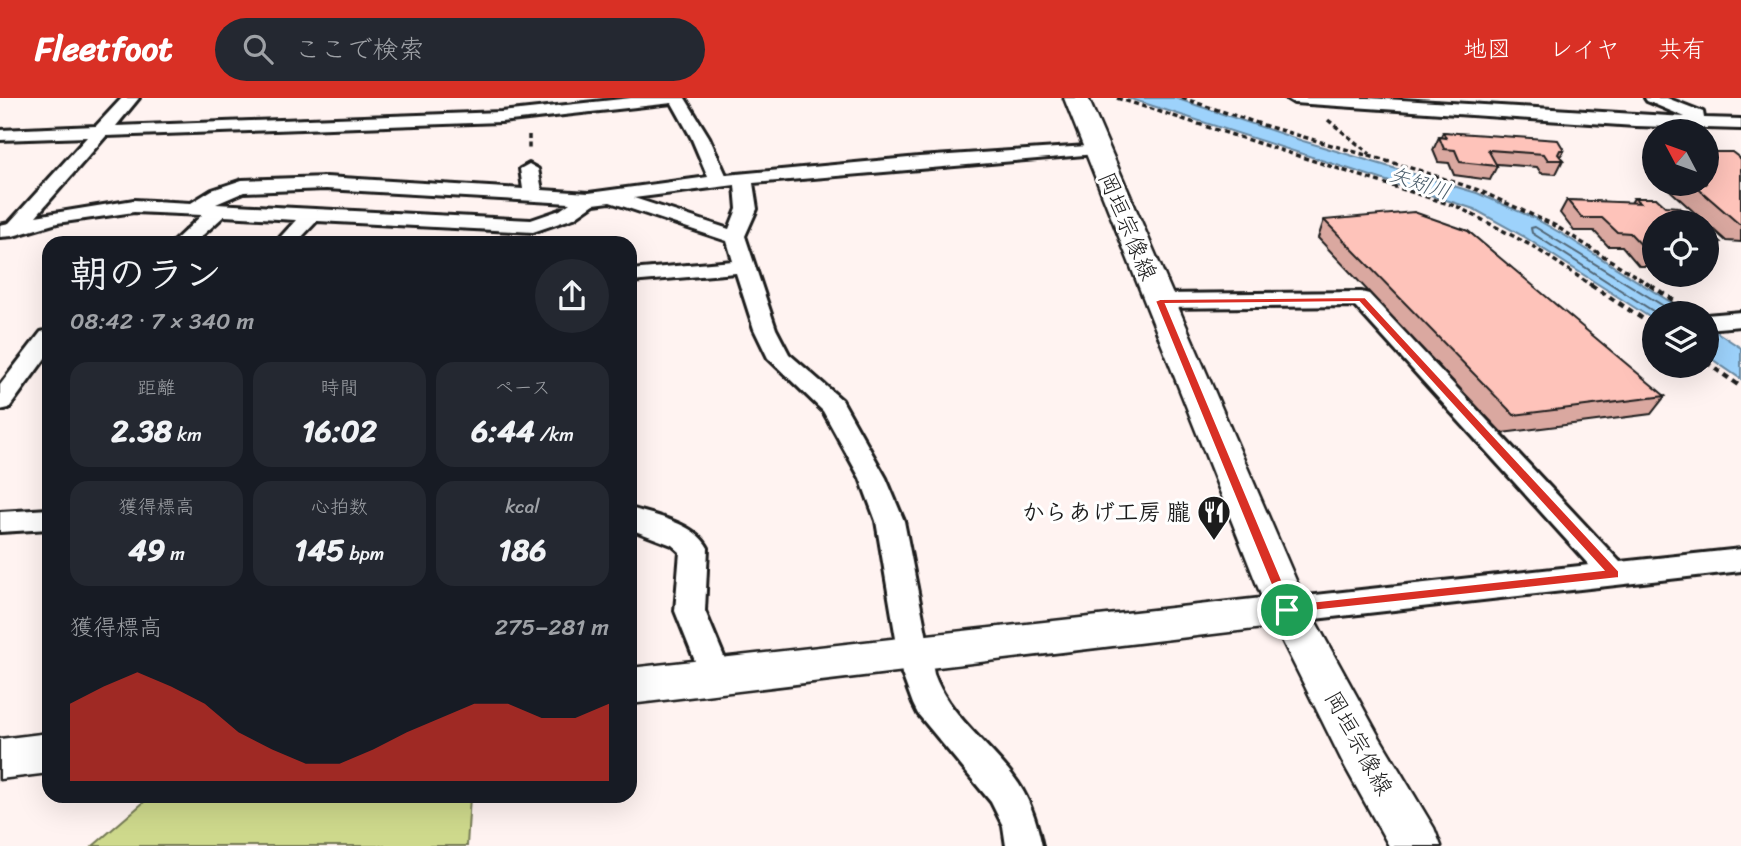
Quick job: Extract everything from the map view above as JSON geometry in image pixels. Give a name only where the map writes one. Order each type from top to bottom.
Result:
[{"type":"main road","name":"岡垣宗像線","points":[[1076,98],[1287,610],[1360,748],[1416,846]]},
{"type":"street","points":[[0,244],[8,229],[131,98]]},
{"type":"street","points":[[0,135],[100,132],[677,98],[700,137],[719,181]]},
{"type":"street","points":[[1294,98],[1642,121]]},
{"type":"street","points":[[1461,98],[1480,110]]},
{"type":"street","points":[[1653,98],[1703,119]]},
{"type":"street","points":[[1594,103],[1642,124]]},
{"type":"street","points":[[529,135],[530,106]]},
{"type":"street","points":[[1719,123],[1741,124]]},
{"type":"street","points":[[195,209],[219,194],[242,186],[338,184],[589,199],[719,181],[1096,149]]},
{"type":"street","points":[[529,169],[533,195]]},
{"type":"street","points":[[743,179],[748,213],[735,236],[765,329],[780,358],[833,406],[873,478],[890,521],[918,674],[929,704],[1003,790],[1020,823],[1024,846]]},
{"type":"street","points":[[613,195],[620,201],[724,235],[735,236]]},
{"type":"street","points":[[8,229],[100,209],[134,206],[311,216],[400,228],[541,224],[567,214],[589,199]]},
{"type":"street","points":[[190,236],[218,211]]},
{"type":"street","points":[[292,236],[311,216]]},
{"type":"street","points":[[489,236],[496,225]]},
{"type":"street","points":[[637,275],[745,265]]},
{"type":"street","points":[[1160,301],[1361,299],[1615,574]]},
{"type":"street","points":[[1719,321],[1741,319]]},
{"type":"street","points":[[0,402],[42,346]]},
{"type":"street","points":[[0,522],[42,519]]},
{"type":"street","points":[[637,520],[681,537],[694,548],[690,611],[716,676]]},
{"type":"street","points":[[637,685],[1741,560]]},
{"type":"street","points":[[0,759],[42,754]]},
{"type":"path","points":[[1117,98],[1458,207],[1534,247],[1642,318]]},
{"type":"path","points":[[1182,98],[1277,130],[1371,155],[1472,187],[1545,219],[1674,301]]},
{"type":"path","points":[[1323,117],[1339,126],[1371,155]]},
{"type":"path","points":[[1719,371],[1741,387]]},
{"type":"green space","points":[[143,803],[470,803],[467,846],[93,846]]},
{"type":"water","name":"矢矧川","points":[[1128,98],[1175,98],[1303,141],[1477,193],[1534,218],[1642,284],[1642,287],[1647,287],[1669,301],[1642,301],[1642,312],[1523,236],[1474,209]]},
{"type":"water","points":[[1719,334],[1741,348],[1741,379],[1719,364]]},
{"type":"building","points":[[1443,132],[1558,140],[1564,150],[1560,150],[1558,154],[1563,160],[1548,160],[1544,154],[1488,150],[1497,166],[1460,162],[1455,150],[1444,149],[1439,137],[1446,138]]},
{"type":"building","points":[[1719,152],[1732,152],[1741,159],[1739,224],[1707,196],[1719,196]]},
{"type":"building","points":[[1634,198],[1656,198],[1665,206],[1679,207],[1683,210],[1642,210],[1642,246],[1630,233],[1617,232],[1602,218],[1582,218],[1567,200],[1640,203]]},
{"type":"building","points":[[1414,212],[1468,231],[1665,396],[1514,415],[1324,220]]},
{"type":"place","name":"からあげ工房 朧","points":[[1214,542]]},
{"type":"route","points":[[1361,299],[1615,574],[1287,610],[1160,301],[1361,299]]}]
